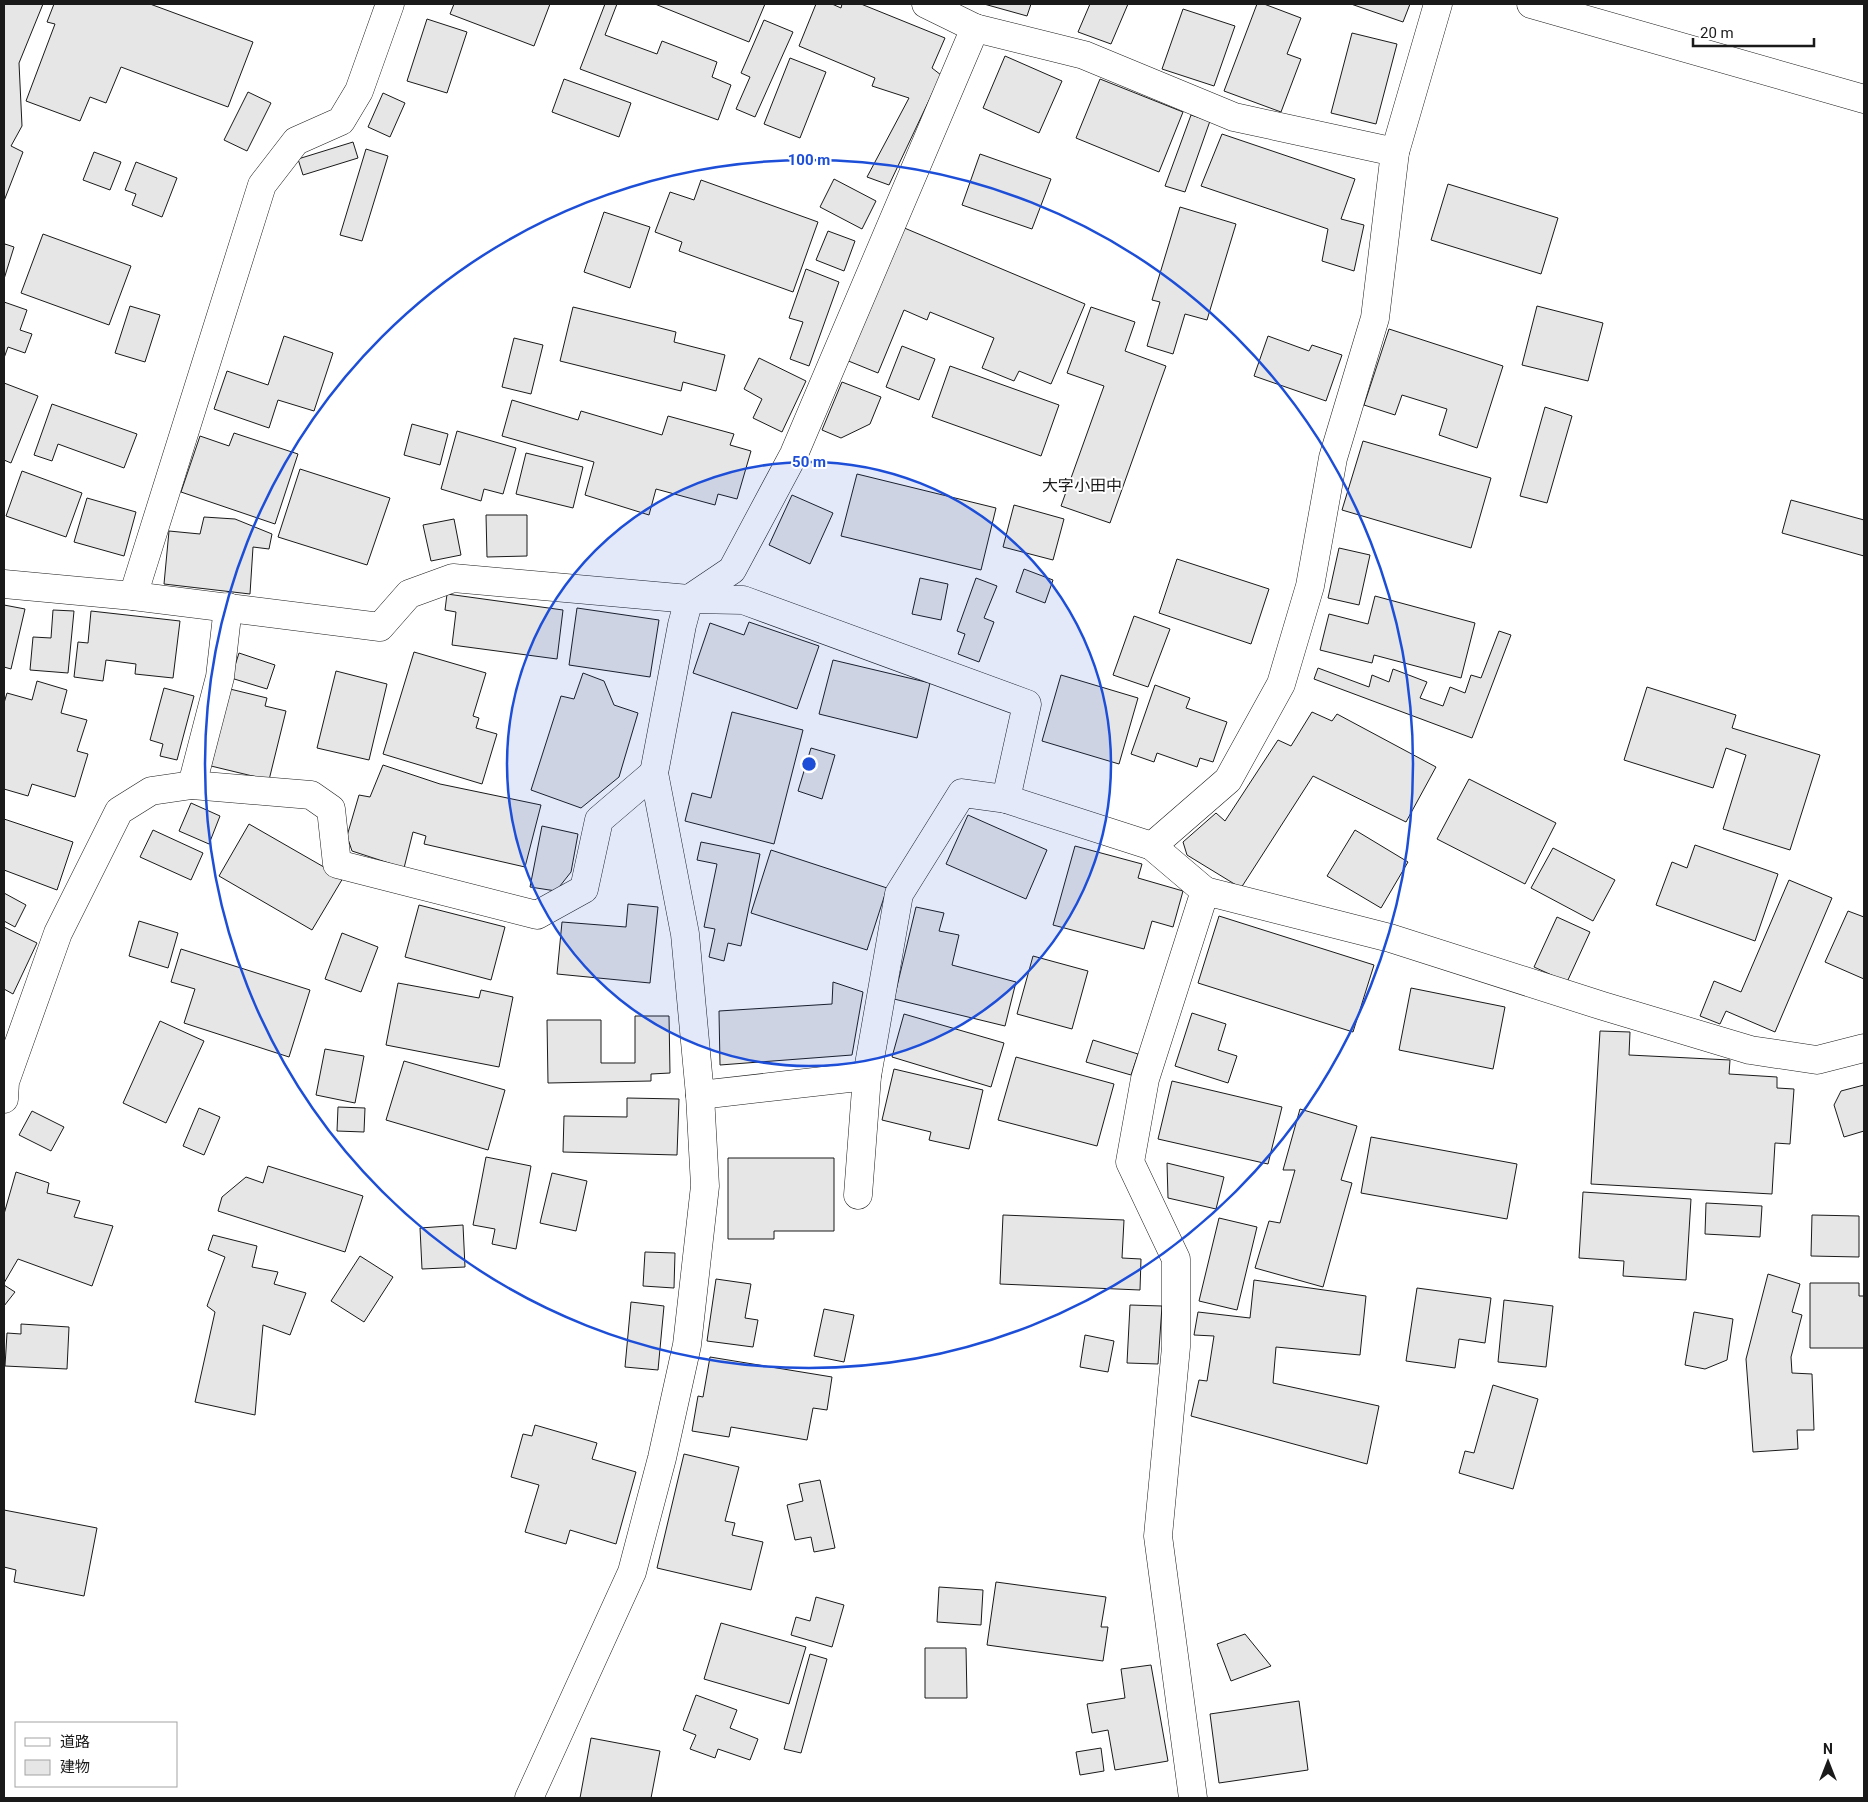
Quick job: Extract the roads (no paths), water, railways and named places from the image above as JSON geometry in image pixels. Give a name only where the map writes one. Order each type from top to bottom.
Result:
[{"type":"street","points":[[133,596],[262,185],[296,141],[341,121],[359,91],[390,4]]},
{"type":"street","points":[[926,4],[975,28],[1084,55],[1234,117],[1395,152]]},
{"type":"street","points":[[1152,846],[1228,780],[1281,684],[1310,586],[1333,458],[1375,318],[1395,152],[1438,4]]},
{"type":"street","points":[[1531,4],[1864,98]]},
{"type":"street","points":[[529,1798],[632,1572],[662,1458],[687,1345],[705,1186],[700,1095],[685,934],[654,772],[682,624],[689,599],[732,570],[794,454],[975,28]]},
{"type":"street","points":[[4,584],[133,596],[380,626],[410,594],[453,578],[689,599],[743,600],[1027,704],[1006,799]]},
{"type":"street","points":[[192,785],[220,677],[228,607]]},
{"type":"street","points":[[4,1099],[5,1082],[58,933],[119,811],[151,791],[192,785],[311,795],[331,809],[337,864],[537,915],[584,889],[599,820],[654,772]]},
{"type":"street","points":[[858,1195],[867,1076],[899,894],[962,793],[1006,799],[1152,846],[1205,891],[1390,938],[1603,1006],[1750,1050],[1817,1060],[1864,1048]]},
{"type":"street","points":[[1193,1798],[1158,1536],[1176,1347],[1176,1259],[1130,1162],[1145,1079],[1205,891]]},
{"type":"street","points":[[700,1095],[867,1076]]},
{"type":"district","name":"大字小田中","points":[[1082,485]]}]
